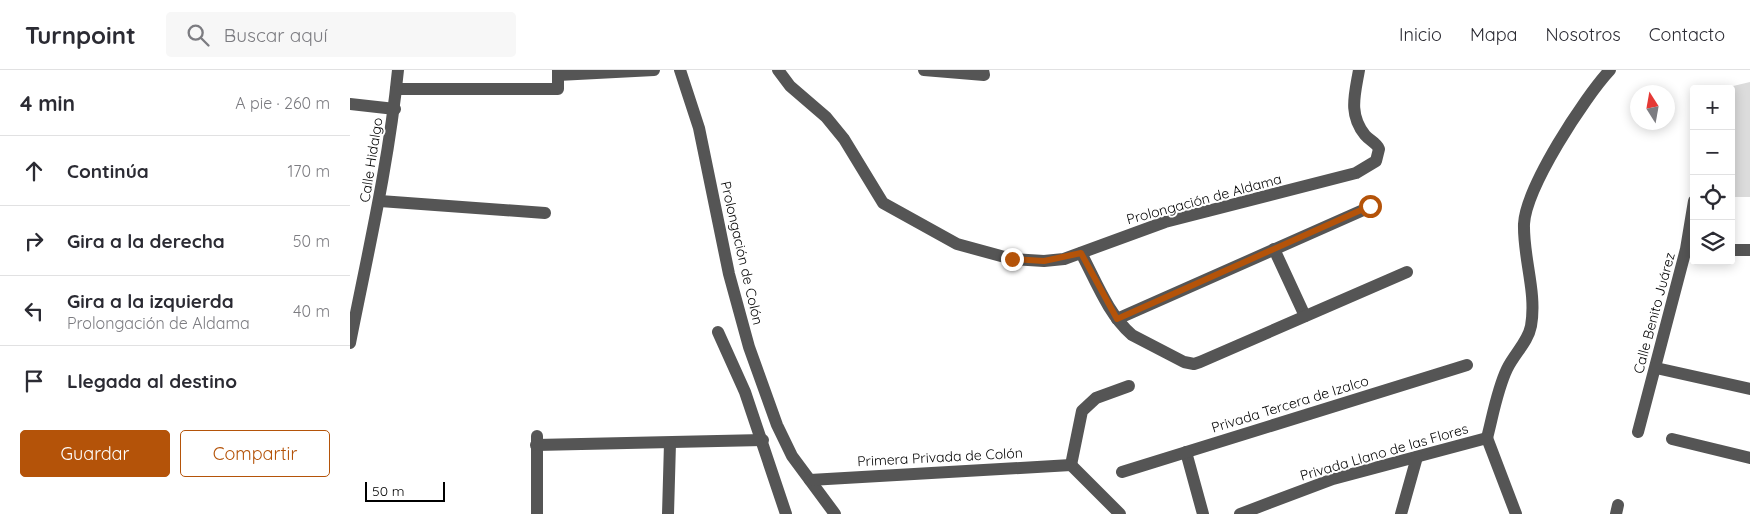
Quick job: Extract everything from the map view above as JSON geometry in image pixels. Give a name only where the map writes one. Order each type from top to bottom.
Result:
[{"type":"street","name":"Calle Hidalgo","points":[[350,343],[356,288],[380,201],[398,70]]},
{"type":"street","points":[[396,89],[558,88],[558,73],[654,70]]},
{"type":"street","name":"Prolongación de Colón","points":[[680,70],[699,128],[728,274],[749,347],[777,425],[792,456],[835,514]]},
{"type":"street","name":"Prolongación de Aldama","points":[[778,70],[790,86],[826,118],[844,139],[883,202],[943,238],[993,255],[1020,260],[1044,261],[1081,253],[1165,222],[1356,173],[1371,166],[1379,153],[1378,146],[1366,136],[1354,116],[1353,96],[1358,70]]},
{"type":"street","points":[[924,70],[984,73]]},
{"type":"street","points":[[1488,438],[1506,371],[1531,328],[1532,306],[1524,226],[1526,211],[1564,133],[1585,101],[1610,70]]},
{"type":"street","points":[[350,104],[394,109]]},
{"type":"street","points":[[380,201],[545,213]]},
{"type":"street","points":[[1117,319],[1370,206]]},
{"type":"street","points":[[1274,249],[1304,316]]},
{"type":"street","name":"Calle Benito Juárez","points":[[1638,432],[1690,249]]},
{"type":"street","points":[[1735,250],[1750,250]]},
{"type":"street","points":[[1081,253],[1117,319],[1132,335],[1184,362],[1194,364],[1407,272]]},
{"type":"street","points":[[718,332],[745,392],[763,440],[786,514]]},
{"type":"street","name":"Privada Tercera de Izalco","points":[[1122,472],[1466,365]]},
{"type":"street","points":[[1656,368],[1750,389]]},
{"type":"street","points":[[1120,514],[1071,465],[1082,411],[1096,398],[1129,386]]},
{"type":"street","name":"Privada Llano de las Flores","points":[[1240,514],[1333,479],[1488,438],[1516,514]]},
{"type":"street","points":[[1672,439],[1750,458]]},
{"type":"street","points":[[537,514],[536,440],[670,443],[763,440]]},
{"type":"street","points":[[668,514],[670,443]]},
{"type":"street","points":[[1186,452],[1203,514]]},
{"type":"street","points":[[1401,514],[1417,457]]},
{"type":"street","name":"Primera Privada de Colón","points":[[810,480],[1071,465]]},
{"type":"shaded area","points":[[1750,82],[1750,197],[1735,197],[1735,86]]},
{"type":"route","points":[[1012,259],[1044,261],[1081,253],[1117,319],[1370,206]]}]
